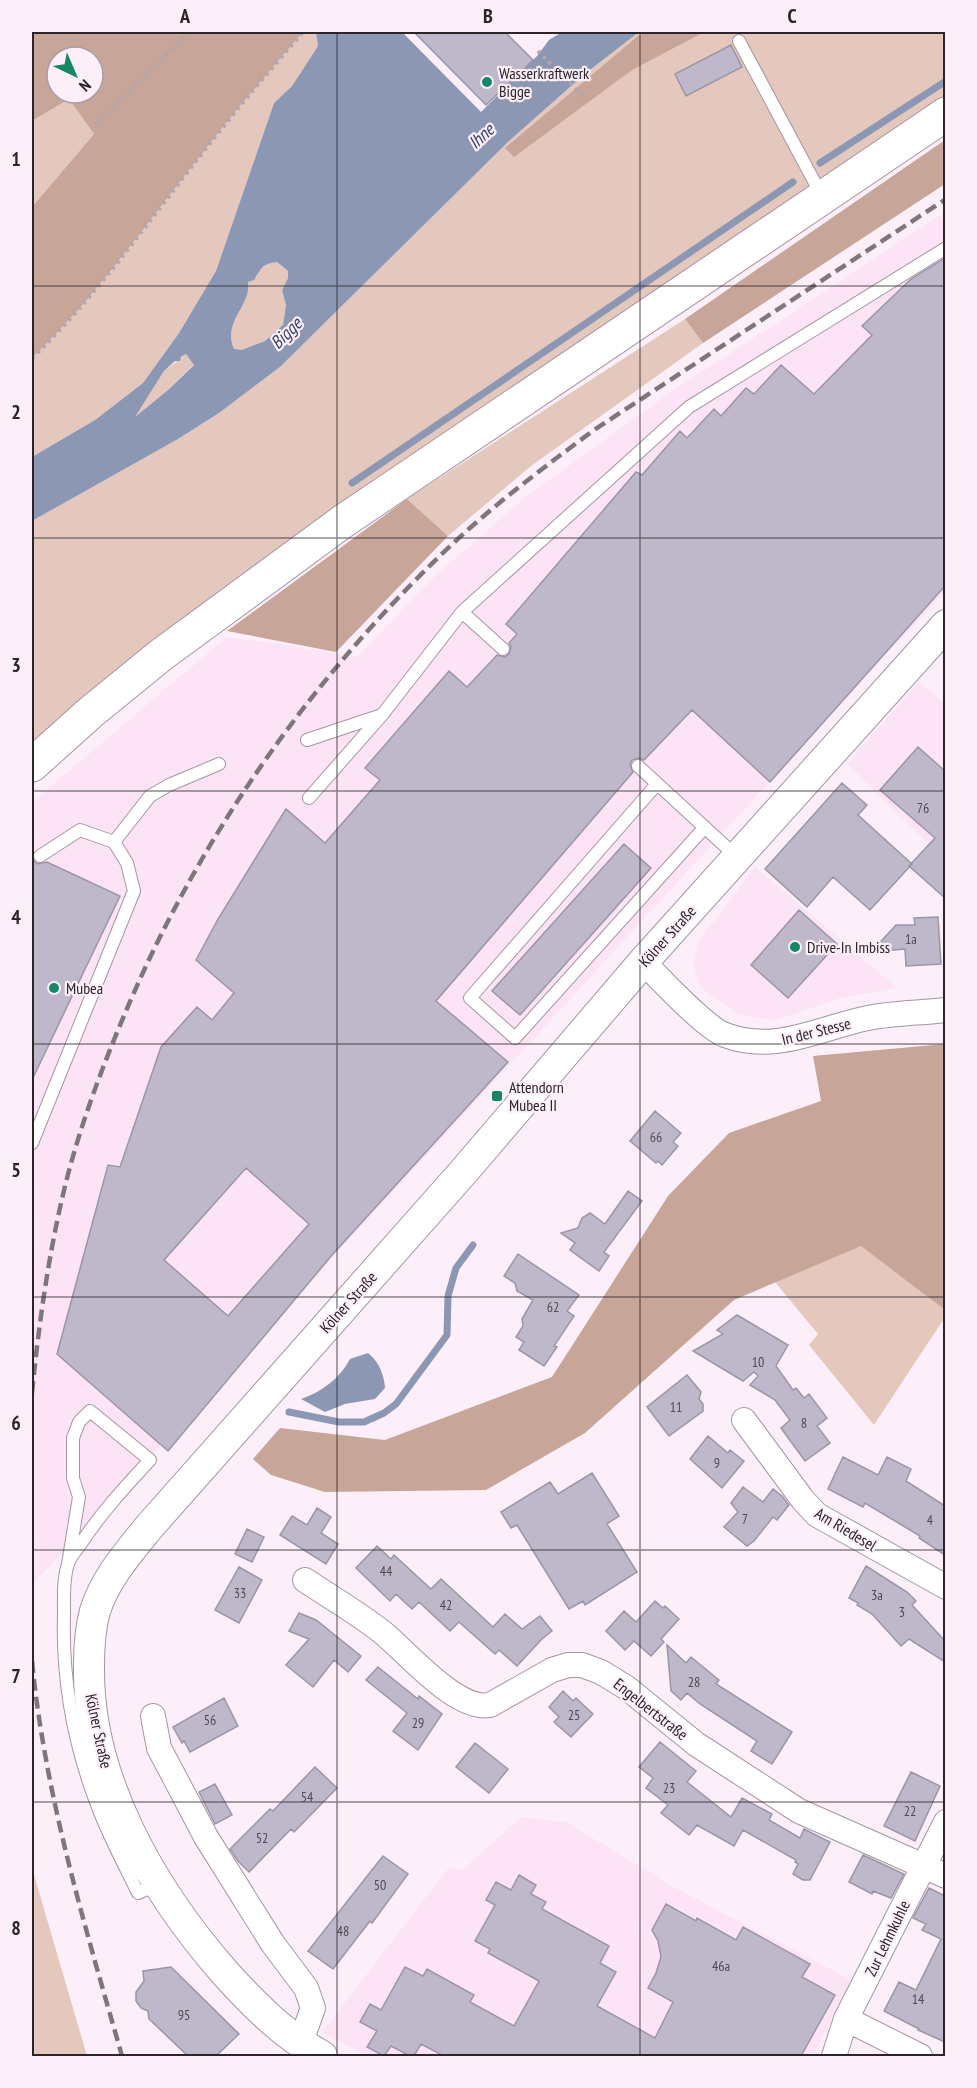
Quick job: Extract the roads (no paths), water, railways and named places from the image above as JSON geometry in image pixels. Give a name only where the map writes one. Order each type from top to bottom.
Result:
[{"type":"main road","points":[[32,765],[91,712],[161,655],[342,522],[945,114]]},
{"type":"street","name":"Kölner Straße","points":[[311,2050],[276,2025],[233,1982],[196,1940],[158,1884],[126,1824],[111,1784],[93,1717],[89,1680],[90,1638],[96,1610],[108,1583],[149,1527],[465,1170],[643,962],[945,626]]},
{"type":"street","name":"In der Stesse","points":[[643,962],[709,1026],[725,1035],[762,1044],[801,1038],[868,1018],[945,1010]]},
{"type":"street","name":"Am Riedesel","points":[[744,1419],[802,1500],[817,1515],[945,1587]]},
{"type":"street","name":"Engelbertstraße","points":[[305,1580],[382,1632],[432,1679],[472,1705],[481,1707],[490,1705],[552,1670],[568,1665],[582,1665],[601,1672],[627,1688],[696,1744],[799,1811],[945,1876]]},
{"type":"street","name":"Kölner Straße","points":[[153,1716],[159,1748],[206,1837],[273,1944],[306,1988],[313,2008],[311,2050]]},
{"type":"street","name":"Zur Lehmkuhle","points":[[834,2056],[846,2019],[945,1822]]},
{"type":"street","points":[[846,2019],[920,2056]]},
{"type":"lane","points":[[739,41],[822,197]]},
{"type":"lane","points":[[309,798],[382,715],[462,612],[689,407],[945,248]]},
{"type":"lane","points":[[462,612],[503,649]]},
{"type":"lane","points":[[307,740],[382,715]]},
{"type":"lane","points":[[114,842],[150,796],[169,785],[219,764]]},
{"type":"lane","points":[[638,766],[738,857]]},
{"type":"lane","points":[[657,784],[470,998],[515,1038],[705,827]]},
{"type":"lane","points":[[32,1143],[134,891],[128,863],[114,842],[80,830],[40,856]]},
{"type":"lane","points":[[68,1564],[110,1503],[150,1460],[90,1411],[79,1422],[73,1438],[73,1478],[79,1497],[68,1564],[63,1643],[68,1700],[78,1746],[96,1803],[138,1893],[158,1884]]},
{"type":"water","points":[[316,32],[402,32],[481,112],[537,56],[549,40],[562,32],[639,32],[586,73],[509,141],[280,367],[219,413],[178,439],[32,521],[32,457],[95,420],[143,383],[179,333],[216,271],[274,103],[292,86],[318,46]],"holes":[[[277,262],[288,271],[288,278],[282,290],[286,305],[283,325],[265,341],[242,350],[234,349],[231,339],[232,330],[246,298],[248,282],[254,280],[265,265]],[[186,354],[194,365],[135,417],[164,371],[175,361],[180,361],[181,357]]]},
{"type":"water","points":[[368,1353],[378,1364],[385,1388],[375,1399],[345,1404],[325,1412],[301,1399],[330,1384],[350,1359]]},
{"type":"waterway","points":[[820,163],[946,81]]},
{"type":"waterway","points":[[352,483],[793,182]]},
{"type":"waterway","points":[[289,1412],[339,1422],[364,1422],[384,1413],[396,1404],[447,1335],[448,1296],[456,1268],[473,1245]]},
{"type":"railway","points":[[32,1393],[54,1234],[79,1135],[113,1042],[161,934],[194,874],[229,815],[267,758],[308,703],[397,599],[463,534],[518,488],[594,430],[946,199]]},
{"type":"railway","points":[[32,1661],[38,1711],[56,1811],[122,2056]]},
{"type":"place","name":"Wasserkraftwerk Bigge","points":[[487,82]]},
{"type":"place","name":"Drive-In Imbiss","points":[[795,947]]},
{"type":"place","name":"Mubea","points":[[54,988]]},
{"type":"place","name":"Attendorn Mubea II","points":[[497,1096]]},
{"type":"water label","name":"Ihne","points":[[481,136]]},
{"type":"water label","name":"Bigge","points":[[286,333]]}]
